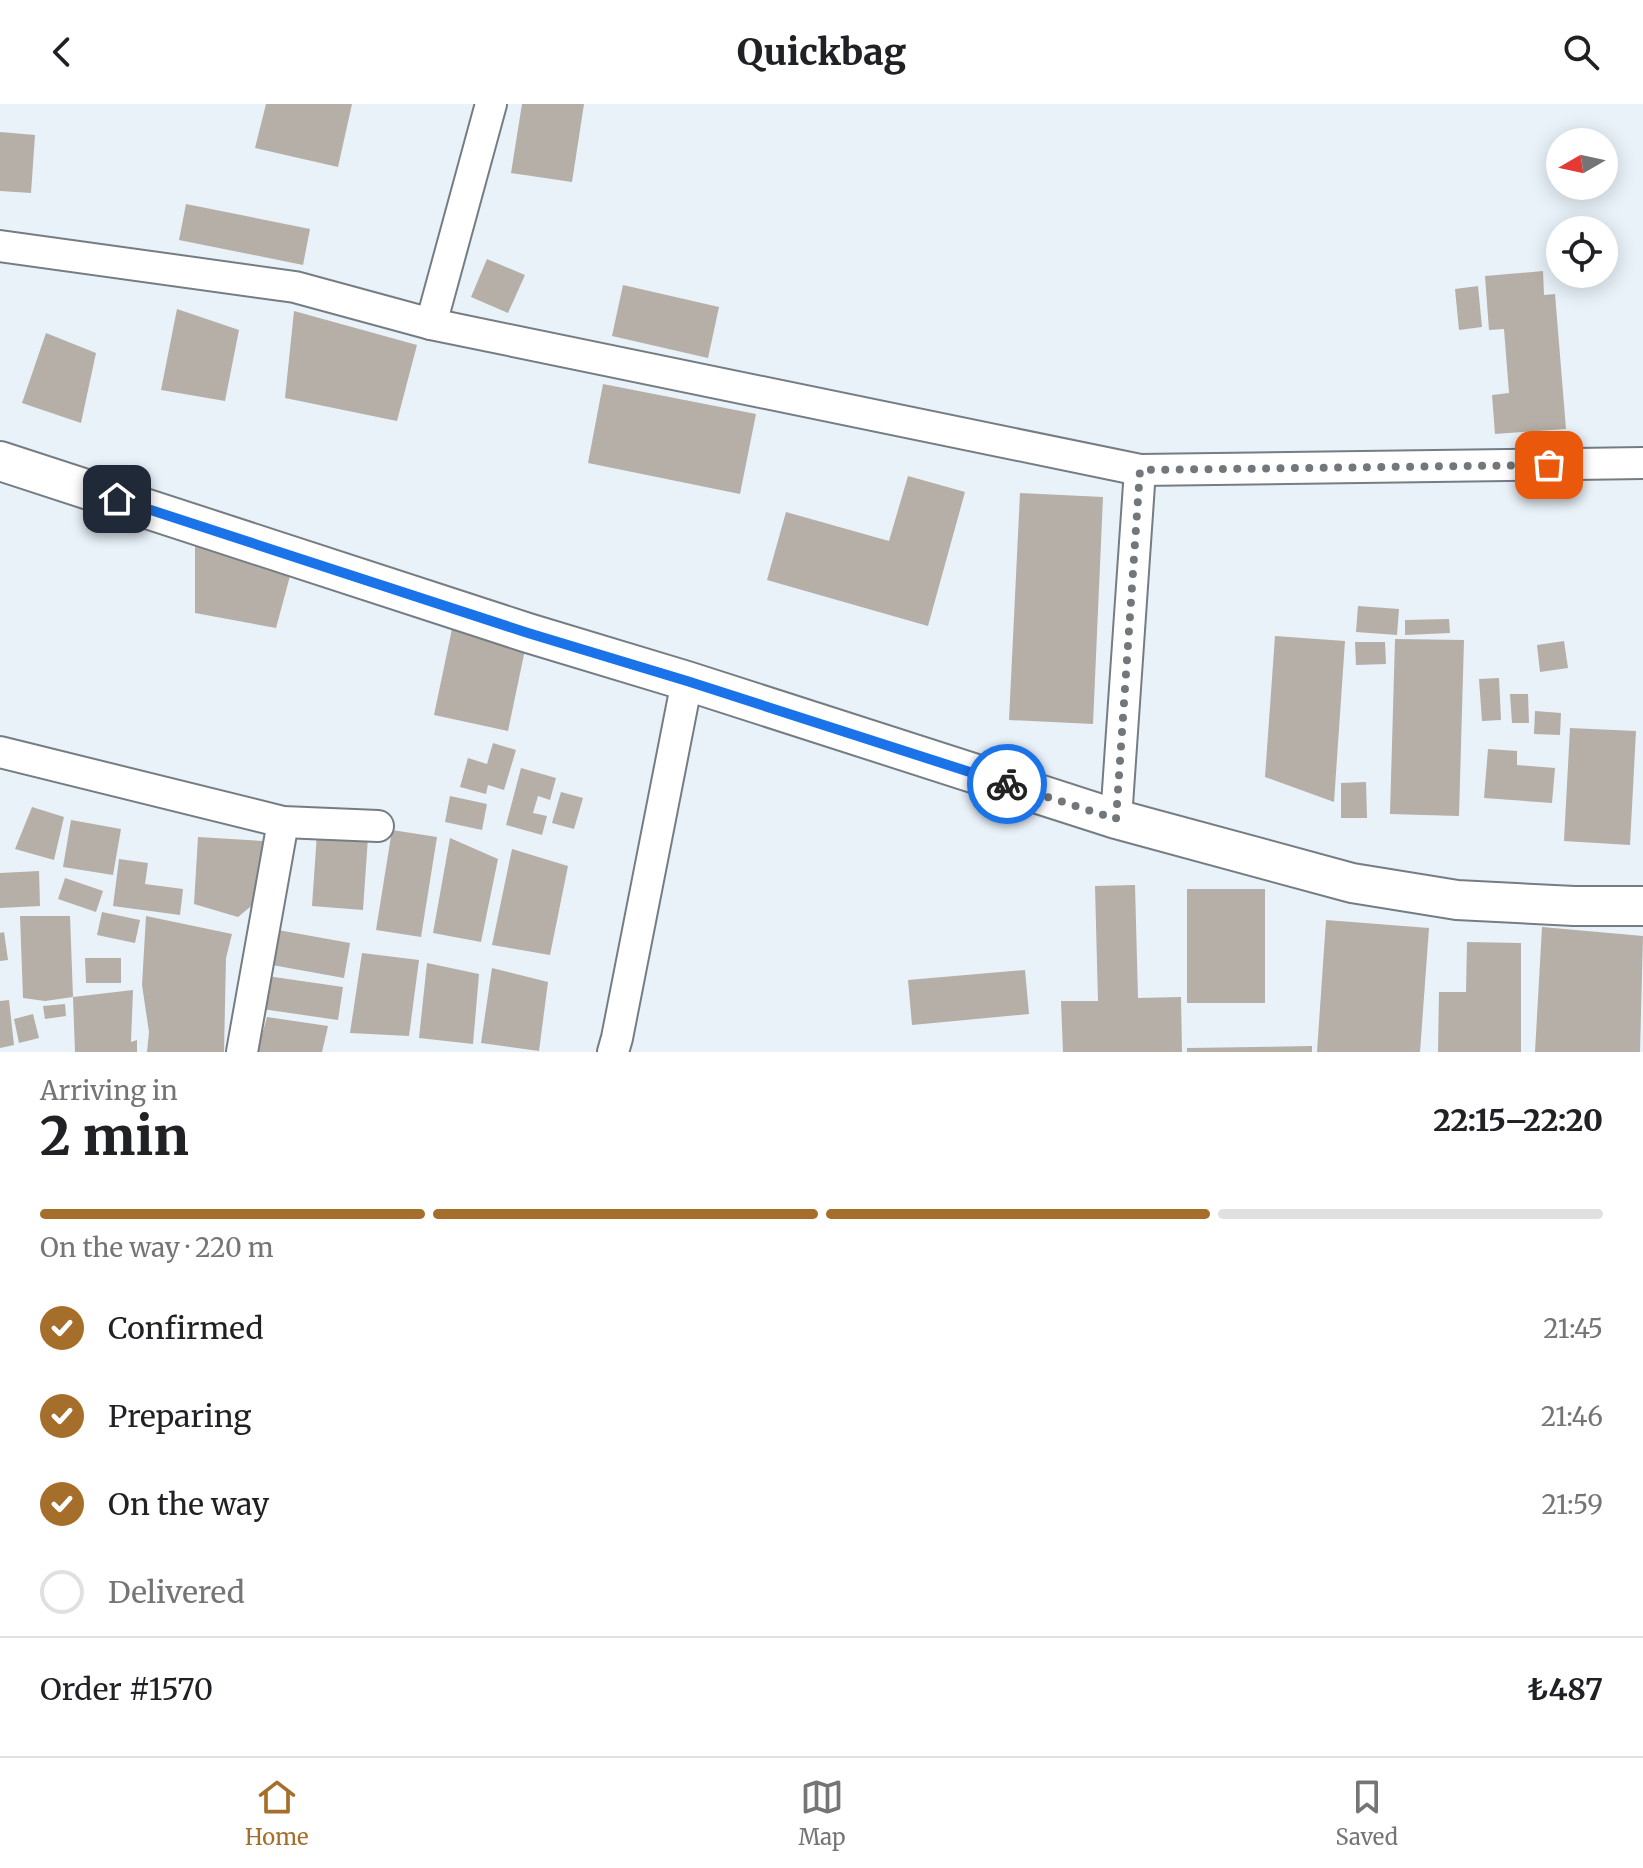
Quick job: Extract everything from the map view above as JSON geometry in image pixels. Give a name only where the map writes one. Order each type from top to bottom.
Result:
[{"type":"street","points":[[431,324],[491,104]]},
{"type":"street","points":[[0,246],[295,287],[431,324],[1140,470],[1643,463]]},
{"type":"street","points":[[0,461],[528,633],[1116,819],[1352,883],[1457,900],[1643,906]]},
{"type":"street","points":[[1116,819],[1140,470]]},
{"type":"street","points":[[613,1052],[687,681]]},
{"type":"street","points":[[0,752],[283,822],[378,826]]},
{"type":"street","points":[[242,1052],[283,822]]},
{"type":"building","points":[[266,104],[352,104],[338,167],[255,148]]},
{"type":"building","points":[[522,104],[584,104],[572,182],[511,173]]},
{"type":"building","points":[[0,132],[35,135],[31,193],[0,191]]},
{"type":"building","points":[[186,204],[310,229],[303,265],[179,240]]},
{"type":"building","points":[[487,259],[525,275],[508,313],[471,297]]},
{"type":"building","points":[[1543,271],[1544,295],[1555,294],[1566,429],[1495,434],[1492,395],[1509,393],[1504,329],[1489,330],[1485,276]]},
{"type":"building","points":[[623,285],[719,307],[708,358],[612,336]]},
{"type":"building","points":[[1478,286],[1482,327],[1459,330],[1455,289]]},
{"type":"building","points":[[177,309],[239,330],[225,401],[161,390]]},
{"type":"building","points":[[294,311],[417,345],[397,421],[285,398]]},
{"type":"building","points":[[46,333],[96,353],[81,423],[22,403]]},
{"type":"building","points":[[603,384],[756,414],[740,494],[588,463]]},
{"type":"building","points":[[908,476],[965,492],[928,626],[767,580],[786,512],[889,541]]},
{"type":"building","points":[[1020,493],[1103,497],[1093,724],[1009,720]]},
{"type":"building","points":[[195,543],[290,576],[276,628],[195,613]]},
{"type":"building","points":[[1358,606],[1399,609],[1397,635],[1356,632]]},
{"type":"building","points":[[1449,619],[1450,633],[1405,635],[1405,620]]},
{"type":"building","points":[[453,624],[527,640],[508,731],[434,715]]},
{"type":"building","points":[[1275,636],[1345,641],[1334,802],[1265,777]]},
{"type":"building","points":[[1395,639],[1464,640],[1459,816],[1390,814]]},
{"type":"building","points":[[1564,641],[1568,668],[1540,672],[1537,645]]},
{"type":"building","points":[[1355,642],[1385,642],[1386,664],[1356,665]]},
{"type":"building","points":[[1499,678],[1501,720],[1482,721],[1479,679]]},
{"type":"building","points":[[1510,694],[1528,694],[1529,723],[1512,723]]},
{"type":"building","points":[[1535,711],[1561,713],[1560,735],[1534,734]]},
{"type":"building","points":[[1570,728],[1636,731],[1630,845],[1564,841]]},
{"type":"building","points":[[493,743],[516,750],[504,790],[488,785],[486,794],[460,787],[468,758],[487,764]]},
{"type":"building","points":[[1488,749],[1517,751],[1517,765],[1555,768],[1552,803],[1484,798]]},
{"type":"building","points":[[521,768],[556,778],[550,800],[538,796],[533,813],[547,816],[542,835],[506,825]]},
{"type":"building","points":[[1366,782],[1367,818],[1341,818],[1341,783]]},
{"type":"building","points":[[561,792],[583,798],[574,829],[552,823]]},
{"type":"building","points":[[450,796],[487,804],[482,830],[445,822]]},
{"type":"building","points":[[32,807],[64,817],[54,860],[15,849]]},
{"type":"building","points":[[71,820],[121,829],[113,875],[63,867]]},
{"type":"building","points":[[392,830],[437,837],[421,937],[376,930]]},
{"type":"building","points":[[317,833],[368,837],[363,910],[312,906]]},
{"type":"building","points":[[198,837],[263,841],[260,899],[238,917],[194,904]]},
{"type":"building","points":[[450,838],[498,859],[481,942],[433,933]]},
{"type":"building","points":[[512,849],[568,866],[550,955],[492,945]]},
{"type":"building","points":[[119,859],[148,863],[145,884],[183,889],[180,915],[113,906]]},
{"type":"building","points":[[39,871],[40,906],[0,908],[0,873]]},
{"type":"building","points":[[65,878],[103,891],[96,912],[58,899]]},
{"type":"building","points":[[1135,885],[1138,998],[1181,997],[1182,1052],[1063,1052],[1061,1001],[1098,1001],[1095,886]]},
{"type":"building","points":[[1187,889],[1265,889],[1265,1003],[1187,1003]]},
{"type":"building","points":[[102,912],[140,920],[135,943],[97,935]]},
{"type":"building","points":[[20,916],[70,916],[73,997],[45,1001],[23,998]]},
{"type":"building","points":[[146,916],[232,934],[226,958],[224,1052],[147,1052],[149,1032],[142,985]]},
{"type":"building","points":[[1326,920],[1429,928],[1420,1052],[1317,1052]]},
{"type":"building","points":[[1542,927],[1643,936],[1640,1052],[1535,1052]]},
{"type":"building","points":[[278,930],[350,943],[344,978],[272,965]]},
{"type":"building","points":[[4,932],[8,960],[0,961],[0,933]]},
{"type":"building","points":[[1467,942],[1521,943],[1521,1052],[1438,1052],[1439,992],[1466,992]]},
{"type":"building","points":[[362,953],[419,960],[409,1036],[350,1033]]},
{"type":"building","points":[[85,958],[121,958],[121,983],[86,983]]},
{"type":"building","points":[[427,963],[479,974],[473,1044],[419,1038]]},
{"type":"building","points":[[492,968],[548,982],[539,1051],[481,1043]]},
{"type":"building","points":[[1025,970],[1029,1014],[912,1025],[908,980]]},
{"type":"building","points":[[267,976],[343,987],[338,1020],[262,1009]]},
{"type":"building","points":[[133,990],[131,1042],[137,1040],[137,1052],[75,1052],[73,997]]},
{"type":"building","points":[[9,1000],[14,1045],[0,1048],[0,1001]]},
{"type":"building","points":[[65,1004],[66,1016],[45,1019],[43,1006]]},
{"type":"building","points":[[33,1014],[39,1038],[19,1043],[14,1019]]},
{"type":"building","points":[[267,1017],[328,1026],[322,1052],[257,1052]]},
{"type":"building","points":[[1312,1046],[1312,1052],[1187,1052],[1187,1048]]},
{"type":"way so far","points":[[1007,784],[1116,819],[1140,470],[1549,465]]},
{"type":"route","points":[[117,499],[1007,784]]}]
